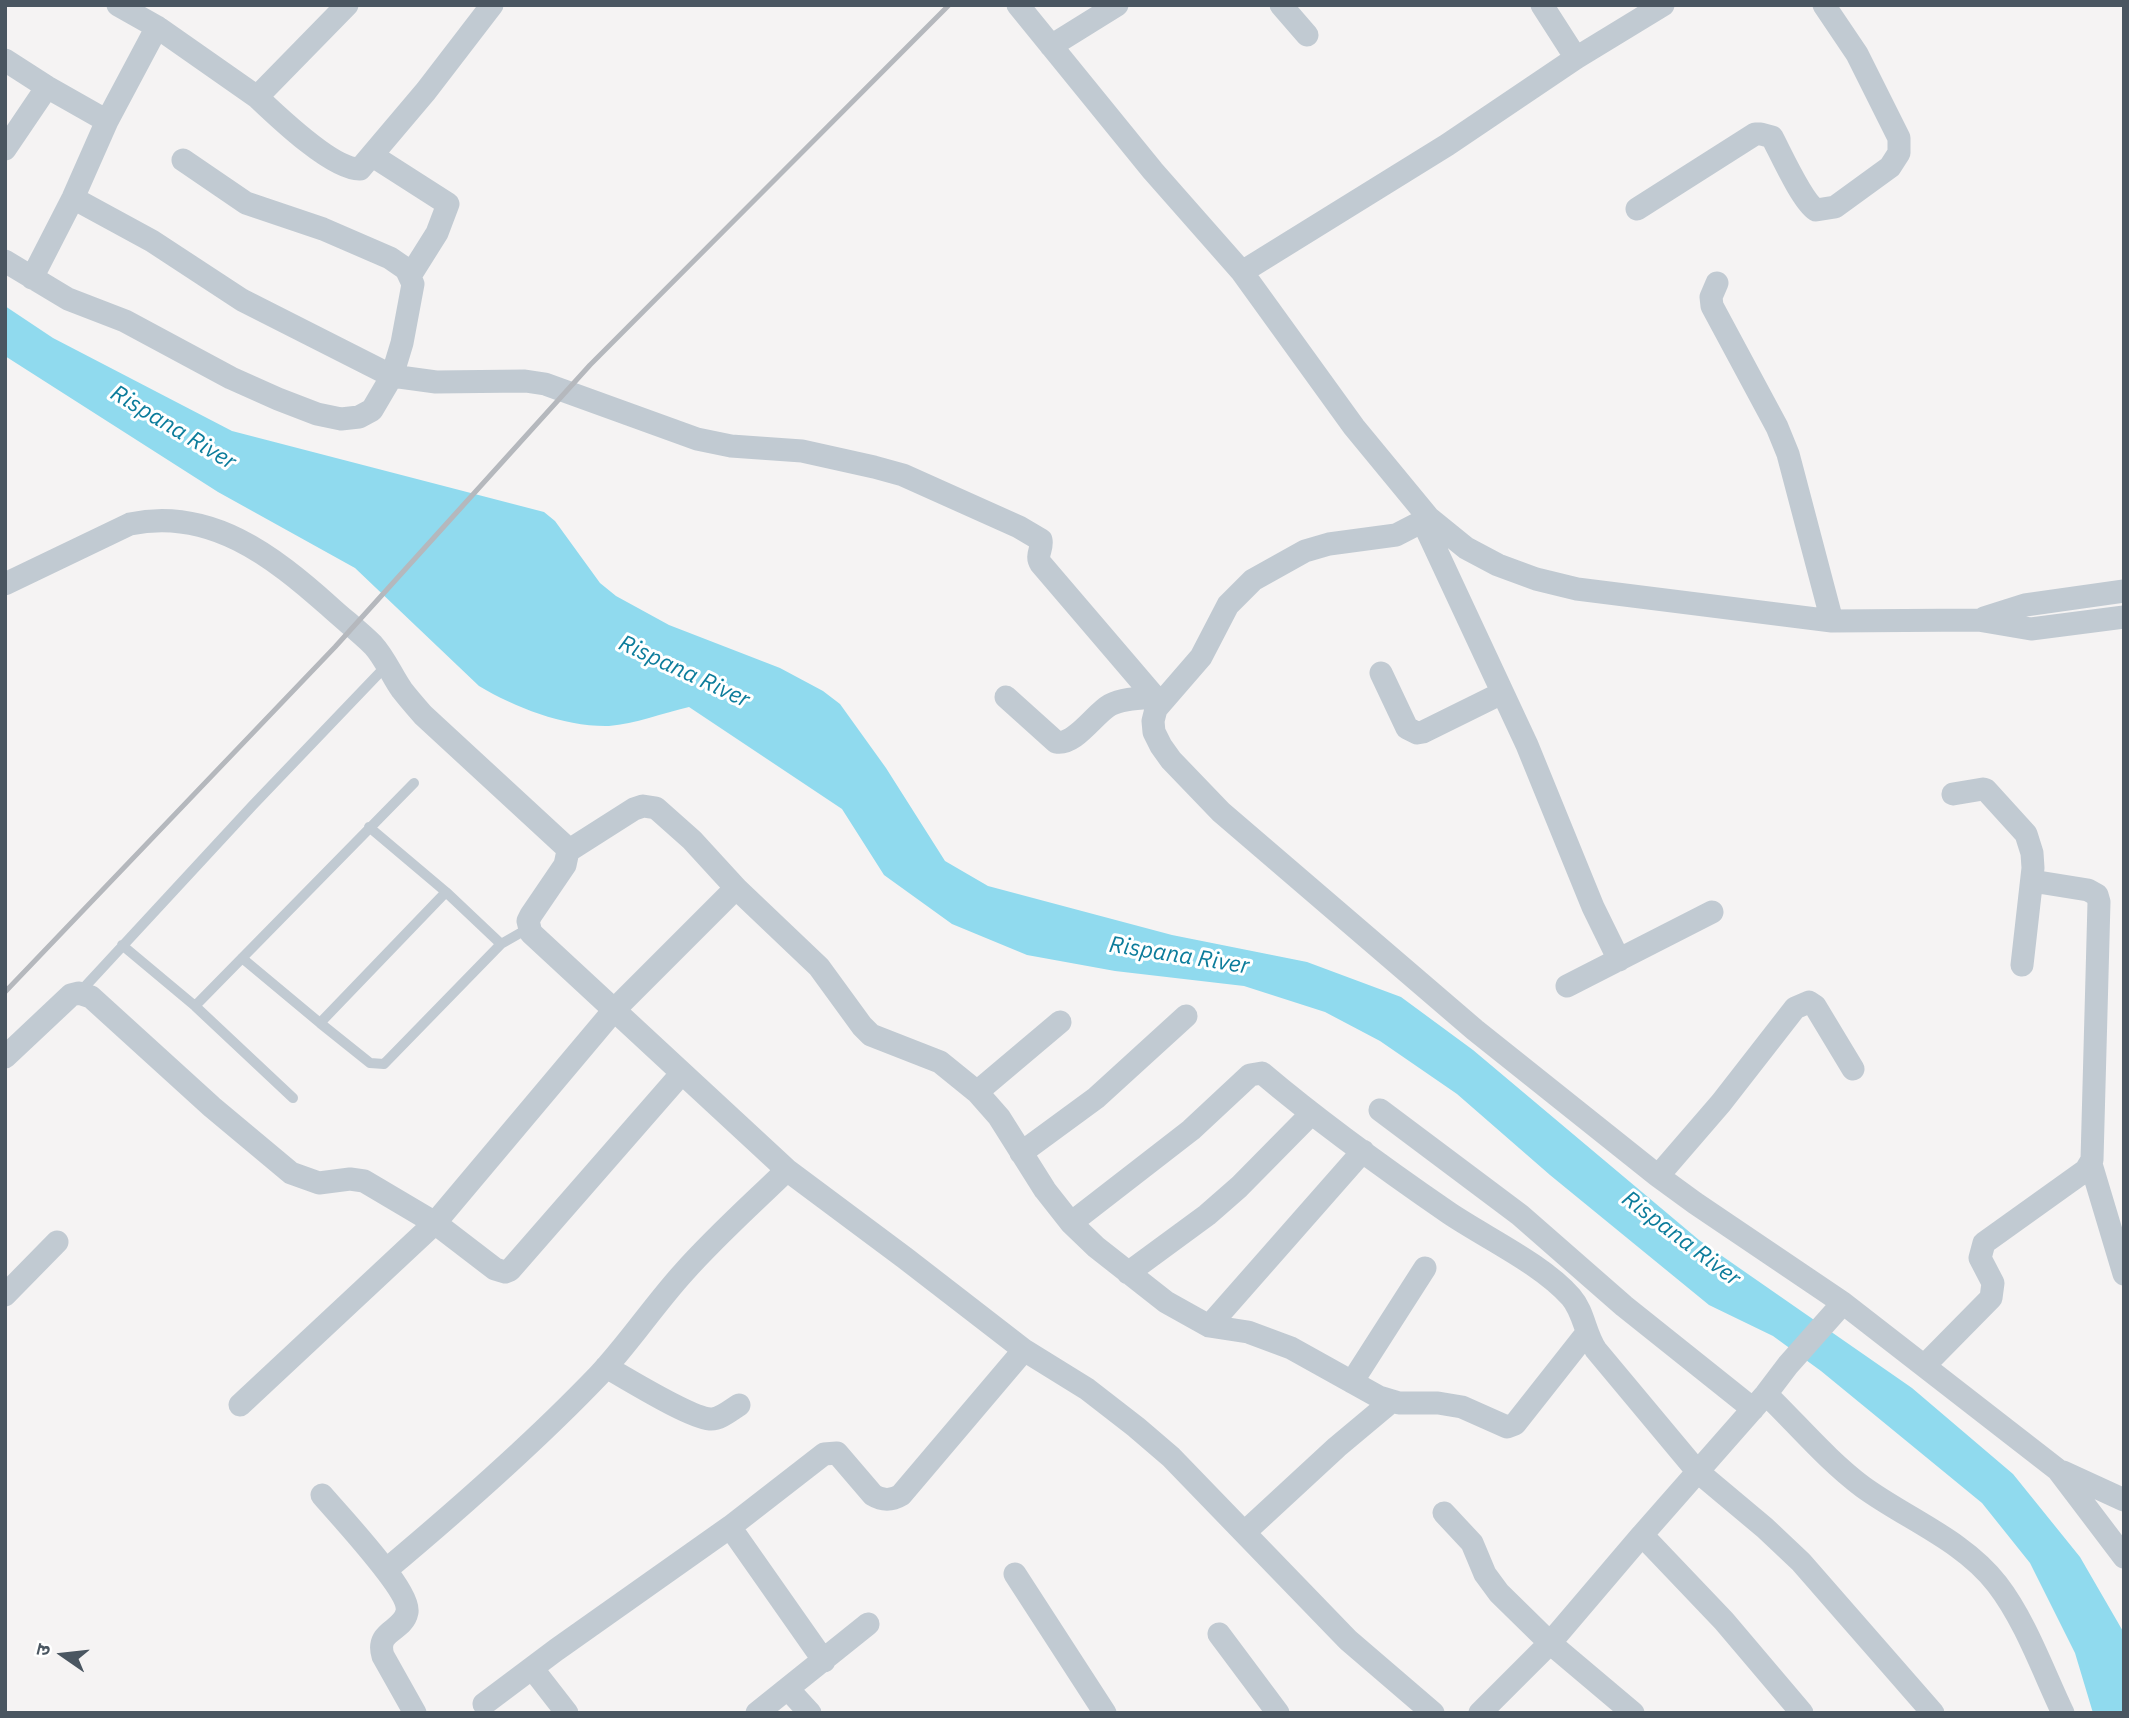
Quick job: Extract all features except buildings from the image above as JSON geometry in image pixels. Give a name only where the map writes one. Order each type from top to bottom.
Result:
[{"type":"street","points":[[118,5],[157,27],[257,97],[304,138],[345,167],[360,169],[492,5]]},
{"type":"street","points":[[257,97],[347,5]]},
{"type":"street","points":[[1018,5],[1153,171],[1242,272],[1354,427],[1426,520],[1527,745],[1593,907],[1619,960]]},
{"type":"street","points":[[1051,46],[1117,5]]},
{"type":"street","points":[[1281,5],[1307,34]]},
{"type":"street","points":[[1542,5],[1576,58]]},
{"type":"street","points":[[1242,272],[1447,145],[1576,58],[1663,5]]},
{"type":"street","points":[[1637,209],[1755,134],[1772,137],[1811,207],[1816,210],[1835,207],[1890,167],[1899,153],[1899,138],[1857,54],[1824,5]]},
{"type":"street","points":[[32,278],[74,198],[107,121],[157,27]]},
{"type":"street","points":[[5,60],[107,121]]},
{"type":"street","points":[[5,149],[47,86]]},
{"type":"street","points":[[373,156],[448,204],[438,233],[410,276]]},
{"type":"street","points":[[5,261],[68,299],[144,331],[231,379],[317,414],[341,419],[365,414],[377,404],[392,376],[410,311],[413,284],[406,269],[390,258],[323,229],[246,203],[183,160]]},
{"type":"street","points":[[74,198],[152,241],[242,300],[392,376],[458,383],[537,382],[719,444],[802,451],[903,475],[1019,527],[1040,539],[1038,560],[1041,565],[1157,700]]},
{"type":"street","points":[[1717,283],[1712,290],[1712,306],[1777,427],[1787,454],[1832,621]]},
{"type":"street","points":[[5,584],[130,524],[151,520],[180,521],[229,536],[260,550],[292,574],[375,647],[403,691],[423,715],[568,852]]},
{"type":"street","points":[[1426,520],[1466,548],[1498,565],[1536,579],[1577,589],[1832,621],[1978,620],[2031,629],[2124,617]]},
{"type":"street","points":[[1426,520],[1396,535],[1329,544],[1305,551],[1253,580],[1228,605],[1201,657],[1157,700],[1153,721],[1154,732],[1161,746],[1221,812],[1475,1031],[1658,1175],[1836,1310],[1925,1365],[2059,1470],[2124,1500]]},
{"type":"street","points":[[1978,620],[2025,605],[2124,591]]},
{"type":"street","points":[[1381,673],[1407,728],[1417,733],[1502,693]]},
{"type":"street","points":[[1006,697],[1061,743],[1073,738],[1098,713],[1112,704],[1157,700]]},
{"type":"street","points":[[1953,794],[1983,789],[1990,793],[2026,834],[2032,853],[2032,881],[2022,965]]},
{"type":"street","points":[[1433,1713],[1348,1640],[1171,1457],[1136,1427],[1097,1396],[1024,1350],[786,1170],[536,937],[529,928],[531,915],[565,865],[568,852],[634,809],[656,808],[692,840],[736,888],[819,967],[871,1035],[940,1062],[977,1092],[999,1117],[1056,1206],[1071,1223],[1166,1302],[1209,1326],[1248,1332],[1278,1342],[1392,1401],[1462,1407],[1484,1415],[1502,1426],[1511,1426],[1586,1334]]},
{"type":"street","points":[[2032,881],[2088,890],[2097,895],[2099,902],[2091,1164],[2124,1274]]},
{"type":"street","points":[[240,1405],[435,1223],[615,1009],[736,888]]},
{"type":"street","points":[[1567,986],[1712,912]]},
{"type":"street","points":[[5,1057],[65,1000],[79,993],[92,997],[212,1107],[291,1173],[319,1183],[349,1179],[364,1181],[435,1223],[495,1269],[505,1272],[510,1270],[682,1073]]},
{"type":"street","points":[[1658,1175],[1721,1103],[1800,1004],[1810,1002],[1815,1006],[1853,1069]]},
{"type":"street","points":[[1021,1153],[1097,1098],[1186,1016]]},
{"type":"street","points":[[977,1092],[1060,1022]]},
{"type":"street","points":[[1071,1223],[1191,1130],[1252,1073],[1262,1073],[1311,1114],[1448,1212],[1554,1282],[1577,1305],[1586,1334],[1595,1350],[1698,1471],[1801,1562],[1933,1713]]},
{"type":"street","points":[[1380,1110],[1520,1215],[1624,1306],[1760,1401],[1864,1487],[1966,1553],[1982,1567],[2007,1597],[2063,1713]]},
{"type":"street","points":[[1128,1273],[1239,1188],[1311,1114]]},
{"type":"street","points":[[1209,1326],[1363,1151]]},
{"type":"street","points":[[1925,1365],[1991,1298],[1993,1283],[1980,1258],[1984,1243],[2091,1164]]},
{"type":"street","points":[[386,1570],[486,1485],[547,1428],[606,1367],[683,1273],[786,1170]]},
{"type":"street","points":[[5,1295],[57,1242]]},
{"type":"street","points":[[1352,1382],[1425,1268]]},
{"type":"street","points":[[1480,1713],[1550,1643],[1836,1310]]},
{"type":"street","points":[[484,1704],[730,1527],[817,1459],[832,1452],[837,1453],[873,1495],[892,1500],[901,1495],[1024,1350]]},
{"type":"street","points":[[606,1367],[706,1418],[715,1419],[739,1405]]},
{"type":"street","points":[[1245,1532],[1337,1447],[1392,1401]]},
{"type":"street","points":[[2059,1470],[2124,1557]]},
{"type":"street","points":[[322,1495],[386,1570],[404,1596],[408,1610],[402,1621],[384,1638],[381,1647],[383,1656],[415,1713]]},
{"type":"street","points":[[1444,1513],[1472,1543],[1485,1574],[1494,1587],[1550,1643],[1633,1713]]},
{"type":"street","points":[[730,1527],[824,1661]]},
{"type":"street","points":[[1642,1535],[1724,1621],[1802,1713]]},
{"type":"street","points":[[1015,1574],[1105,1713]]},
{"type":"street","points":[[757,1713],[868,1624]]},
{"type":"street","points":[[1219,1634],[1278,1713]]},
{"type":"street","points":[[532,1668],[567,1713]]},
{"type":"street","points":[[788,1689],[810,1713]]},
{"type":"lane","points":[[79,993],[387,665]]},
{"type":"lane","points":[[195,1006],[414,783]]},
{"type":"lane","points":[[369,827],[446,892],[501,944]]},
{"type":"lane","points":[[320,1023],[446,892]]},
{"type":"lane","points":[[242,958],[370,1063],[384,1064],[501,944],[529,928]]},
{"type":"lane","points":[[122,945],[195,1006],[293,1098]]},
{"type":"water","name":"Rispana River","points":[[5,306],[53,338],[232,431],[544,512],[555,521],[600,583],[616,596],[669,625],[780,668],[823,691],[840,704],[886,768],[945,861],[988,886],[1172,935],[1307,962],[1401,997],[1473,1050],[1699,1240],[1912,1388],[2013,1474],[2080,1557],[2124,1633],[2124,1713],[2093,1713],[2075,1653],[2030,1563],[1982,1503],[1821,1371],[1773,1336],[1709,1305],[1550,1175],[1457,1094],[1380,1041],[1325,1012],[1244,986],[1115,971],[1027,955],[952,924],[884,875],[842,809],[689,707],[629,723],[592,725],[541,715],[493,694],[479,686],[355,568],[218,492],[5,356]]},
{"type":"railway","points":[[5,992],[335,647],[590,365],[949,5]]}]
